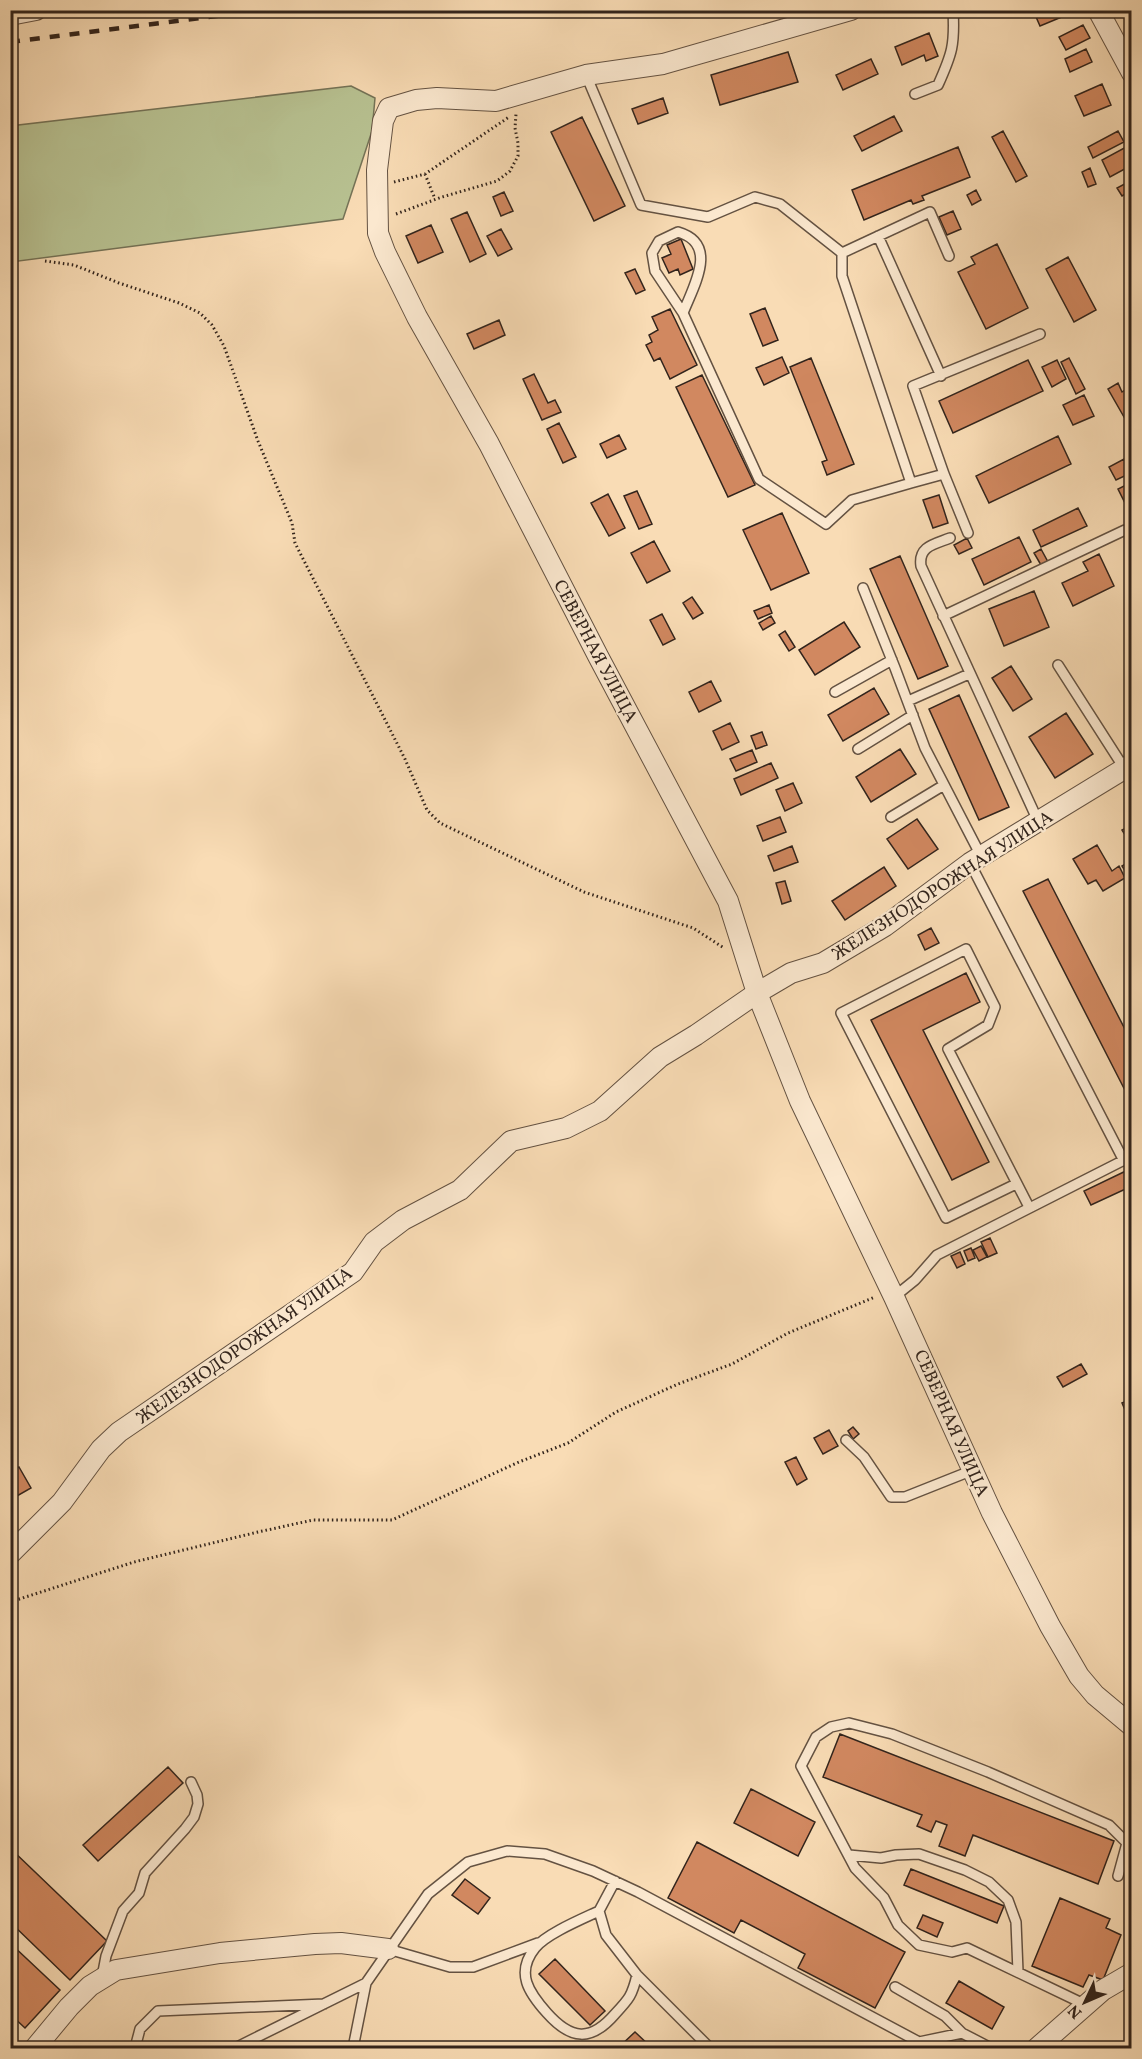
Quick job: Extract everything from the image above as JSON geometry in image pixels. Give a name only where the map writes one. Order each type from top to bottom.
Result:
[{"type":"street","points":[[10,15],[36,10]]},
{"type":"street","points":[[378,233],[379,144],[383,121],[389,108],[416,100],[437,98],[496,101],[586,75],[663,64],[851,10]]},
{"type":"street","points":[[1098,10],[1130,66]]},
{"type":"street","name":"СЕВЕРНАЯ УЛИЦА","points":[[378,233],[417,317],[489,444],[728,901],[757,993],[800,1101],[893,1294],[992,1513],[1050,1626],[1079,1676],[1095,1695],[1131,1726]]},
{"type":"street","name":"ЖЕЛЕЗНОДОРОЖНАЯ УЛИЦА","points":[[10,1554],[62,1502],[101,1449],[119,1432],[345,1278],[353,1272],[374,1242],[403,1220],[460,1190],[511,1141],[566,1128],[600,1111],[660,1057],[757,993],[791,973],[823,963],[885,926],[976,859],[1128,766]]},
{"type":"street","points":[[35,2049],[69,2007],[90,1986],[116,1970],[220,1953],[332,1943],[388,1950]]},
{"type":"street","points":[[1037,2049],[1103,1990],[1131,1972]]},
{"type":"lane","points":[[915,94],[938,85],[950,59],[955,38],[953,10]]},
{"type":"lane","points":[[586,75],[641,205],[708,217],[755,197],[780,204],[842,253]]},
{"type":"lane","points":[[842,253],[930,212],[950,255]]},
{"type":"lane","points":[[683,313],[701,265],[700,247],[690,235],[678,232],[660,241],[652,253],[655,271],[683,313],[759,479],[826,524],[852,500],[944,474]]},
{"type":"lane","points":[[878,236],[941,376]]},
{"type":"lane","points":[[842,253],[842,276],[911,483]]},
{"type":"lane","points":[[968,533],[944,474],[913,386],[1040,334]]},
{"type":"lane","points":[[943,616],[1125,530]]},
{"type":"lane","points":[[950,538],[924,549],[920,558],[924,575],[1038,821]]},
{"type":"lane","points":[[863,588],[925,748],[944,784],[976,859],[1128,1158],[937,1255],[915,1280],[893,1294]]},
{"type":"lane","points":[[835,692],[892,660]]},
{"type":"lane","points":[[1058,665],[1128,766]]},
{"type":"lane","points":[[908,701],[969,674]]},
{"type":"lane","points":[[858,749],[913,715]]},
{"type":"lane","points":[[891,817],[944,784]]},
{"type":"lane","points":[[1016,1184],[946,1218],[841,1013],[966,949],[994,1006],[988,1024],[948,1048],[1029,1207]]},
{"type":"lane","points":[[846,1440],[864,1457],[891,1497],[905,1497],[973,1470]]},
{"type":"lane","points":[[1086,2005],[967,1948],[952,1952],[919,1945],[898,1925],[884,1898],[855,1868],[801,1766],[816,1737],[831,1727],[849,1723],[892,1734],[1109,1824],[1127,1843],[1118,1876]]},
{"type":"lane","points":[[102,1979],[106,1956],[123,1911],[139,1893],[145,1873],[194,1817],[198,1804],[191,1782]]},
{"type":"lane","points":[[352,2049],[366,1983],[428,1894],[468,1862],[507,1851],[545,1854],[615,1881],[919,2042],[962,2033]]},
{"type":"lane","points":[[849,1855],[880,1858],[919,1854],[965,1870],[990,1882],[1008,1900],[1016,1923],[1018,1972]]},
{"type":"lane","points":[[388,1950],[450,1967],[473,1967],[540,1942],[599,1911],[615,1881]]},
{"type":"lane","points":[[599,1911],[606,1935],[637,1975],[710,2049]]},
{"type":"lane","points":[[540,1942],[527,1965],[525,1977],[528,1988],[555,2021],[573,2034],[590,2034],[610,2020],[632,1996],[637,1975]]},
{"type":"lane","points":[[235,2049],[366,1983]]},
{"type":"lane","points":[[895,1987],[945,2016],[962,2033],[991,2049]]},
{"type":"lane","points":[[135,2049],[140,2029],[158,2011],[324,2004]]},
{"type":"path","points":[[377,197],[393,182],[425,174],[516,112],[518,156],[510,171],[486,186],[396,213],[378,233]]},
{"type":"path","points":[[425,174],[435,200]]},
{"type":"path","points":[[45,261],[74,265],[118,283],[179,303],[200,313],[212,325],[224,346],[258,441],[292,523],[295,543],[405,759],[427,810],[440,823],[584,892],[693,928],[729,952]]},
{"type":"path","points":[[10,1602],[134,1562],[280,1527],[314,1520],[392,1520],[519,1462],[568,1443],[616,1412],[678,1384],[732,1364],[788,1333],[830,1314],[893,1294]]},
{"type":"green space","points":[[351,86],[375,98],[372,131],[343,219],[11,262],[10,126]]},
{"type":"building","points":[[1033,10],[1062,10],[1064,16],[1040,26]]},
{"type":"building","points":[[1083,25],[1090,38],[1066,50],[1059,37]]},
{"type":"building","points":[[929,33],[938,56],[926,61],[924,55],[902,65],[895,47]]},
{"type":"building","points":[[1086,49],[1092,62],[1070,72],[1065,59]]},
{"type":"building","points":[[788,52],[798,82],[720,105],[711,75]]},
{"type":"building","points":[[871,59],[878,74],[843,90],[836,75]]},
{"type":"building","points":[[1102,84],[1111,105],[1084,116],[1075,96]]},
{"type":"building","points":[[663,98],[668,113],[638,124],[632,109]]},
{"type":"building","points":[[894,116],[902,131],[862,151],[854,136]]},
{"type":"building","points":[[582,117],[625,206],[594,221],[551,132]]},
{"type":"building","points":[[1003,131],[1027,176],[1016,182],[992,137]]},
{"type":"building","points":[[1118,131],[1124,142],[1093,158],[1088,147]]},
{"type":"building","points":[[1128,146],[1132,152],[1132,165],[1110,177],[1102,160]]},
{"type":"building","points":[[958,147],[970,177],[922,196],[924,200],[913,204],[911,200],[864,220],[852,190]]},
{"type":"building","points":[[1090,168],[1096,184],[1088,187],[1082,172]]},
{"type":"building","points":[[1132,180],[1132,190],[1122,196],[1117,188]]},
{"type":"building","points":[[976,190],[981,200],[972,205],[967,195]]},
{"type":"building","points":[[504,192],[513,211],[501,216],[493,197]]},
{"type":"building","points":[[953,211],[961,229],[947,235],[939,217]]},
{"type":"building","points":[[467,212],[486,254],[470,262],[451,219]]},
{"type":"building","points":[[431,225],[443,252],[418,263],[406,236]]},
{"type":"building","points":[[501,229],[512,249],[498,256],[487,236]]},
{"type":"building","points":[[681,239],[693,269],[680,275],[678,269],[669,273],[662,258],[671,254],[667,245]]},
{"type":"building","points":[[997,244],[1028,308],[986,329],[958,272],[975,264],[971,257]]},
{"type":"building","points":[[1068,257],[1096,310],[1074,322],[1046,269]]},
{"type":"building","points":[[635,269],[645,290],[636,294],[625,273]]},
{"type":"building","points":[[765,308],[778,340],[763,346],[750,314]]},
{"type":"building","points":[[670,309],[697,365],[670,379],[660,358],[654,361],[646,345],[652,342],[649,335],[658,330],[652,317]]},
{"type":"building","points":[[499,320],[505,335],[474,349],[467,334]]},
{"type":"building","points":[[782,357],[789,373],[764,385],[756,368]]},
{"type":"building","points":[[811,358],[854,464],[827,475],[822,462],[827,460],[790,367]]},
{"type":"building","points":[[1069,358],[1085,389],[1076,394],[1061,362]]},
{"type":"building","points":[[1028,360],[1043,391],[953,433],[939,401]]},
{"type":"building","points":[[1057,360],[1066,379],[1052,387],[1042,367]]},
{"type":"building","points":[[534,374],[548,403],[555,400],[561,412],[542,420],[523,379]]},
{"type":"building","points":[[702,375],[755,485],[728,497],[676,387]]},
{"type":"building","points":[[1118,383],[1122,392],[1128,388],[1132,394],[1132,431],[1108,389]]},
{"type":"building","points":[[1084,395],[1094,416],[1073,425],[1063,405]]},
{"type":"building","points":[[559,423],[576,457],[563,463],[547,429]]},
{"type":"building","points":[[619,435],[626,449],[607,458],[600,444]]},
{"type":"building","points":[[1058,436],[1071,464],[989,503],[976,476]]},
{"type":"building","points":[[1124,459],[1131,473],[1116,480],[1109,467]]},
{"type":"building","points":[[1132,482],[1132,503],[1126,505],[1118,489]]},
{"type":"building","points":[[637,491],[652,524],[639,529],[624,496]]},
{"type":"building","points":[[608,494],[625,528],[609,536],[591,503]]},
{"type":"building","points":[[939,495],[948,523],[933,528],[923,500]]},
{"type":"building","points":[[1078,508],[1087,526],[1041,547],[1033,530]]},
{"type":"building","points":[[782,513],[809,573],[771,590],[743,530]]},
{"type":"building","points":[[1019,537],[1031,562],[984,585],[972,559]]},
{"type":"building","points":[[967,538],[972,548],[959,554],[954,545]]},
{"type":"building","points":[[654,541],[670,571],[647,583],[631,553]]},
{"type":"building","points":[[1041,549],[1048,562],[1041,565],[1034,553]]},
{"type":"building","points":[[1099,554],[1114,586],[1073,606],[1062,583],[1088,571],[1083,562]]},
{"type":"building","points":[[900,556],[948,666],[918,679],[870,569]]},
{"type":"building","points":[[1034,591],[1049,627],[1004,646],[989,609]]},
{"type":"building","points":[[692,597],[703,613],[693,619],[683,603]]},
{"type":"building","points":[[769,605],[772,613],[758,619],[754,611]]},
{"type":"building","points":[[662,614],[675,639],[663,645],[650,620]]},
{"type":"building","points":[[771,616],[775,623],[763,630],[759,623]]},
{"type":"building","points":[[844,622],[860,647],[815,675],[799,650]]},
{"type":"building","points":[[785,631],[795,647],[789,651],[779,635]]},
{"type":"building","points":[[1011,666],[1032,699],[1013,711],[992,678]]},
{"type":"building","points":[[711,681],[721,701],[699,712],[689,692]]},
{"type":"building","points":[[874,688],[889,714],[843,741],[828,715]]},
{"type":"building","points":[[959,695],[1009,807],[979,820],[929,709]]},
{"type":"building","points":[[1066,713],[1093,754],[1055,778],[1029,737]]},
{"type":"building","points":[[730,723],[739,742],[722,750],[713,731]]},
{"type":"building","points":[[762,732],[767,745],[756,749],[751,736]]},
{"type":"building","points":[[900,749],[916,774],[871,802],[856,777]]},
{"type":"building","points":[[752,750],[757,762],[736,771],[730,759]]},
{"type":"building","points":[[771,763],[778,778],[741,795],[734,779]]},
{"type":"building","points":[[793,783],[802,803],[785,811],[776,790]]},
{"type":"building","points":[[780,817],[786,832],[763,841],[757,826]]},
{"type":"building","points":[[917,819],[938,849],[908,869],[887,839]]},
{"type":"building","points":[[1132,825],[1132,846],[1122,830]]},
{"type":"building","points":[[1097,845],[1112,871],[1119,866],[1125,878],[1103,891],[1096,880],[1088,884],[1073,859]]},
{"type":"building","points":[[792,846],[798,862],[774,871],[768,856]]},
{"type":"building","points":[[1132,860],[1132,882],[1122,866]]},
{"type":"building","points":[[884,867],[896,886],[845,920],[832,901]]},
{"type":"building","points":[[1048,879],[1132,1043],[1132,1104],[1023,891]]},
{"type":"building","points":[[785,881],[791,901],[782,904],[776,883]]},
{"type":"building","points":[[931,928],[939,943],[925,950],[918,935]]},
{"type":"building","points":[[966,973],[980,1002],[923,1030],[989,1162],[952,1180],[871,1020]]},
{"type":"building","points":[[1130,1169],[1132,1186],[1091,1205],[1084,1191]]},
{"type":"building","points":[[990,1238],[997,1253],[988,1257],[981,1242]]},
{"type":"building","points":[[981,1246],[987,1257],[979,1261],[973,1250]]},
{"type":"building","points":[[971,1248],[975,1258],[968,1261],[964,1251]]},
{"type":"building","points":[[960,1252],[965,1264],[957,1268],[951,1256]]},
{"type":"building","points":[[1081,1364],[1087,1374],[1063,1387],[1057,1377]]},
{"type":"building","points":[[1132,1399],[1132,1424],[1131,1424],[1122,1403]]},
{"type":"building","points":[[853,1427],[859,1434],[853,1439],[848,1431]]},
{"type":"building","points":[[829,1430],[838,1446],[823,1454],[814,1438]]},
{"type":"building","points":[[796,1457],[807,1479],[797,1485],[785,1462]]},
{"type":"building","points":[[19,1467],[31,1488],[17,1496],[10,1484],[10,1471]]},
{"type":"building","points":[[840,1734],[1114,1841],[1098,1884],[973,1835],[965,1856],[939,1846],[947,1825],[936,1821],[931,1832],[917,1826],[922,1815],[823,1777]]},
{"type":"building","points":[[168,1767],[183,1783],[98,1861],[83,1845]]},
{"type":"building","points":[[751,1789],[815,1822],[798,1856],[734,1823]]},
{"type":"building","points":[[697,1842],[905,1952],[875,2008],[798,1968],[805,1954],[741,1920],[734,1933],[668,1898]]},
{"type":"building","points":[[10,1848],[107,1941],[70,1980],[10,1922]]},
{"type":"building","points":[[911,1869],[1004,1906],[997,1923],[904,1885]]},
{"type":"building","points":[[465,1879],[490,1898],[478,1914],[452,1895]]},
{"type":"building","points":[[1060,1898],[1110,1919],[1106,1928],[1121,1935],[1103,1980],[1089,1975],[1083,1987],[1032,1966]]},
{"type":"building","points":[[923,1915],[943,1923],[937,1937],[917,1928]]},
{"type":"building","points":[[10,1943],[60,1990],[25,2028],[10,2014]]},
{"type":"building","points":[[555,1959],[605,2011],[590,2025],[539,1974]]},
{"type":"building","points":[[959,1981],[1004,2007],[992,2029],[946,2003]]},
{"type":"building","points":[[635,2032],[652,2048],[618,2048]]},
{"type":"railway","points":[[10,42],[263,10]]}]
